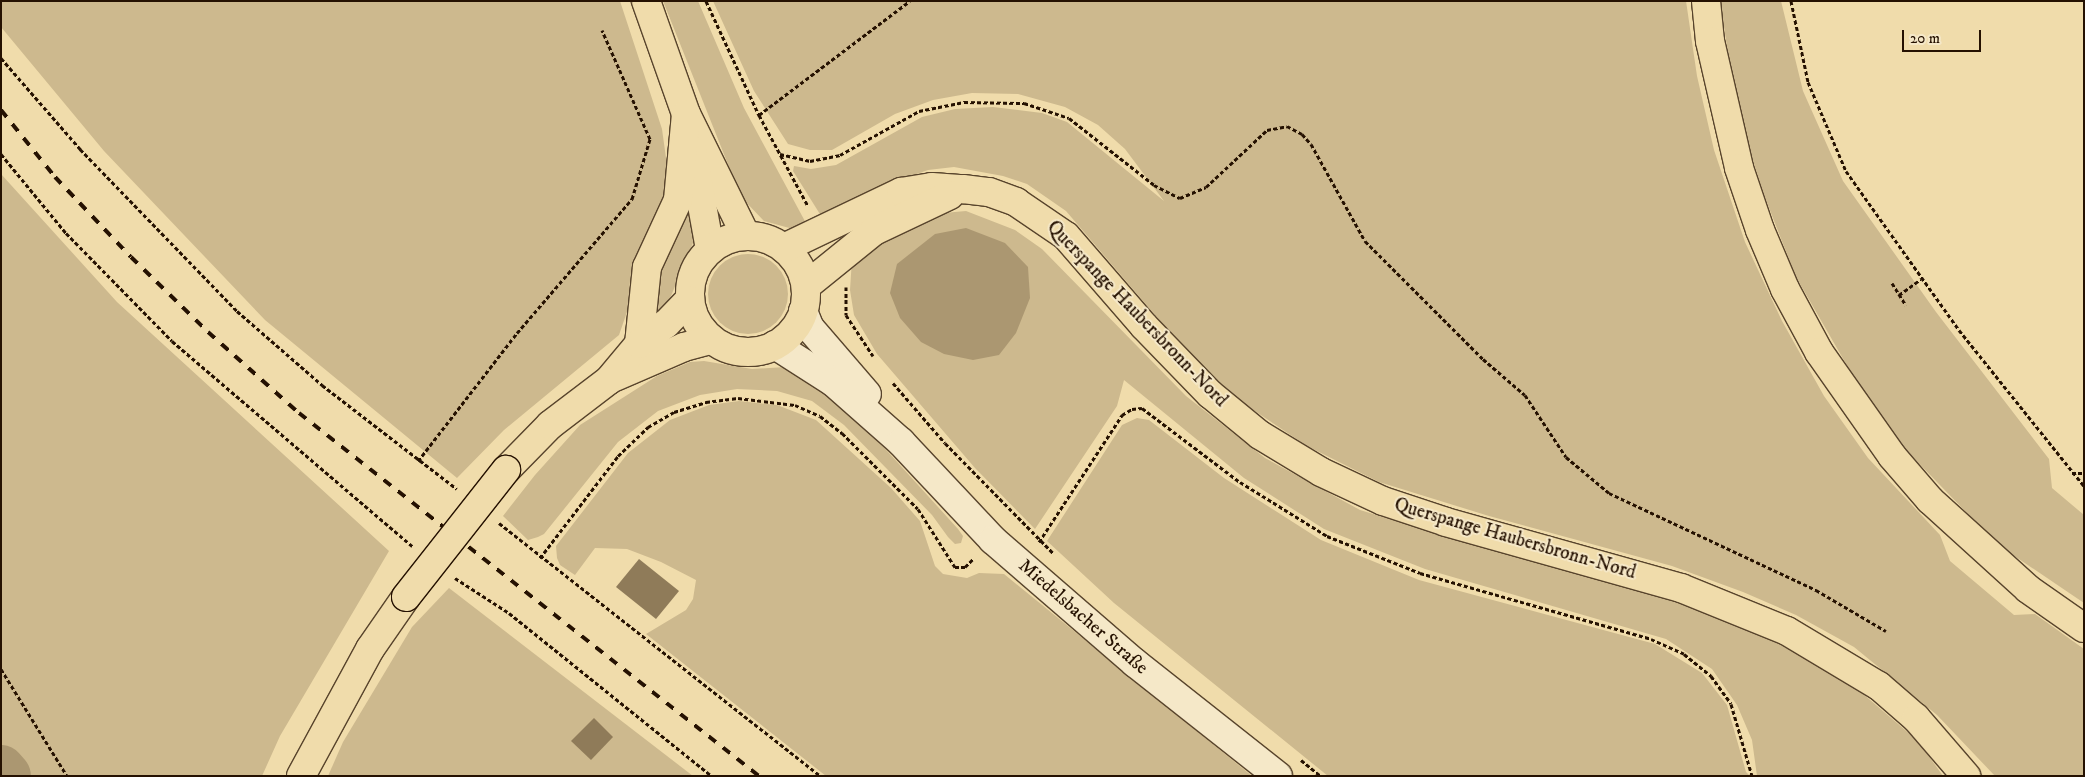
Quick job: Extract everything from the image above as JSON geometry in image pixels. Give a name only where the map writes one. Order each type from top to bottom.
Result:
[{"type":"main road","points":[[646,1],[686,114],[746,236]]},
{"type":"main road","points":[[1706,1],[1710,41],[1739,168],[1785,290],[1819,352],[1892,456],[1930,500],[2028,589],[2084,628]]},
{"type":"main road","points":[[686,114],[710,249]]},
{"type":"main road","points":[[639,344],[647,267],[678,200],[686,114]]},
{"type":"main road","name":"Querspange Haubersbronn-Nord","points":[[784,248],[901,192],[932,187],[963,189],[989,192],[1016,202],[1066,236],[1144,326],[1210,394],[1260,434],[1321,472],[1384,501],[1446,522],[1672,585],[1734,606],[1787,631],[1879,686],[1916,718],[1966,776]]},
{"type":"main road","points":[[804,299],[798,265],[784,248],[766,238],[746,236],[727,239],[710,249],[698,263],[690,281],[689,300],[693,315],[711,340],[726,348],[742,352],[775,345],[788,336],[804,299],[874,230],[901,215],[963,189]]},
{"type":"main road","points":[[301,776],[370,649],[406,597],[506,470],[550,425],[609,380],[639,344],[666,324],[689,300]]},
{"type":"main road","points":[[609,380],[668,354],[711,340]]},
{"type":"street","points":[[804,299],[810,328],[862,387],[901,442]]},
{"type":"street","points":[[775,345],[833,382],[901,442]]},
{"type":"street","name":"Miedelsbacher Straße","points":[[901,442],[993,540],[1135,663],[1278,776]]},
{"type":"path","points":[[706,1],[759,115],[812,213]]},
{"type":"path","points":[[759,115],[910,1]]},
{"type":"path","points":[[1791,1],[1808,82],[1846,171],[1921,279],[2084,486]]},
{"type":"path","points":[[418,461],[517,333],[632,199],[650,139],[602,30]]},
{"type":"path","points":[[1,58],[80,149],[237,311],[322,385],[418,461],[464,494]]},
{"type":"path","points":[[780,154],[810,161],[840,155],[919,110],[964,102],[1024,104],[1069,118],[1154,185],[1180,198],[1206,187],[1267,130],[1287,126],[1302,134],[1311,144],[1365,241],[1483,359],[1525,395],[1566,457],[1609,492],[1816,590],[1886,631]]},
{"type":"path","points":[[1,154],[66,233],[172,341],[419,551]]},
{"type":"path","points":[[846,278],[846,315],[879,364]]},
{"type":"path","points":[[1899,295],[1921,279]]},
{"type":"path","points":[[1892,283],[1906,305]]},
{"type":"path","points":[[889,378],[945,443],[1060,560]]},
{"type":"path","points":[[540,558],[618,456],[648,428],[674,412],[706,402],[738,398],[795,405],[820,416],[842,433],[918,509],[954,567],[965,567],[993,540]]},
{"type":"path","points":[[1018,561],[1040,540],[1122,415],[1132,409],[1142,408],[1240,482],[1327,536],[1420,572],[1651,639],[1684,654],[1711,676],[1730,704],[1752,776]]},
{"type":"path","points":[[2072,473],[2084,473]]},
{"type":"path","points":[[492,517],[540,558],[820,776]]},
{"type":"path","points":[[450,574],[508,612],[712,776]]},
{"type":"path","points":[[1,669],[68,776]]},
{"type":"path","points":[[1297,757],[1321,776]]},
{"type":"shaded area","points":[[1,1],[620,1],[662,129],[666,158],[666,189],[630,281],[628,309],[619,335],[504,430],[457,478],[265,320],[104,151],[1,27]]},
{"type":"shaded area","points":[[663,1],[698,1],[744,108],[807,225],[793,229],[764,221],[741,197]]},
{"type":"shaded area","points":[[713,1],[1686,1],[1697,76],[1714,150],[1745,242],[1782,321],[1824,396],[1868,458],[1940,535],[1950,561],[2014,615],[2035,614],[2084,649],[2084,776],[1995,776],[1937,715],[1854,647],[1796,615],[1743,592],[1672,566],[1489,516],[1379,482],[1307,446],[1243,403],[1215,378],[1179,343],[1066,211],[1027,184],[1003,176],[954,167],[928,170],[877,188],[823,219],[793,171],[794,166],[811,169],[836,165],[922,117],[955,109],[993,107],[1042,113],[1067,122],[1164,201],[1125,149],[1098,125],[1065,107],[1018,94],[972,93],[933,100],[895,114],[832,150],[810,150],[788,144],[754,91]]},
{"type":"shaded area","points":[[1720,1],[1781,1],[1803,91],[1843,181],[1936,312],[2049,459],[2052,488],[2084,515],[2084,603],[2010,553],[1969,515],[1903,447],[1849,369],[1796,277],[1764,195],[1737,111]]},
{"type":"shaded area","points":[[1,174],[117,302],[389,551],[280,736],[262,776],[1,776]]},
{"type":"shaded area","points":[[693,204],[697,233],[671,296],[658,314],[655,310],[656,268],[683,213]]},
{"type":"shaded area","points":[[966,211],[1015,230],[1042,249],[1186,396],[1265,458],[1360,510],[1468,543],[1576,569],[1743,625],[1848,681],[1918,741],[1943,776],[1757,776],[1752,740],[1737,705],[1712,669],[1666,639],[1425,569],[1324,529],[1244,478],[1124,380],[1117,406],[1035,529],[975,468],[877,354],[854,315],[850,290],[852,259],[932,214]]},
{"type":"shaded area","points":[[966,228],[1005,243],[1028,267],[1030,298],[1016,333],[999,355],[973,360],[944,354],[921,342],[900,318],[890,293],[897,264],[935,234]]},
{"type":"shaded area","points":[[748,254],[763,257],[776,266],[785,279],[788,294],[785,309],[776,322],[763,331],[748,334],[733,331],[720,322],[711,309],[708,294],[711,279],[720,266],[733,257]]},
{"type":"shaded area","points":[[704,361],[752,369],[785,367],[802,372],[850,410],[958,529],[963,536],[961,543],[955,544],[948,537],[932,515],[844,425],[812,401],[777,391],[737,389],[700,395],[658,411],[618,442],[544,534],[538,537],[528,540],[503,516],[535,475],[580,425],[657,376],[690,362]]},
{"type":"shaded area","points":[[739,401],[777,405],[816,420],[891,488],[920,521],[935,566],[943,574],[967,578],[979,573],[1004,574],[1252,776],[826,776],[646,634],[686,610],[693,599],[696,580],[661,562],[627,549],[595,548],[575,575],[560,565],[557,558],[556,546],[628,453],[670,420],[709,405]]},
{"type":"shaded area","points":[[1137,418],[1149,420],[1224,478],[1321,540],[1419,580],[1655,644],[1702,673],[1727,705],[1746,772],[1750,776],[1328,776],[1114,603],[1047,541],[1122,425]]},
{"type":"shaded area","points":[[449,588],[693,776],[328,776],[343,742],[412,627]]},
{"type":"building","points":[[639,559],[679,591],[656,619],[616,587]]},
{"type":"building","points":[[594,718],[613,737],[591,760],[571,741]]},
{"type":"waterway","points":[[1,769],[7,776]]},
{"type":"railway","points":[[1,110],[55,177],[131,257],[208,332],[299,413],[759,776]]}]
